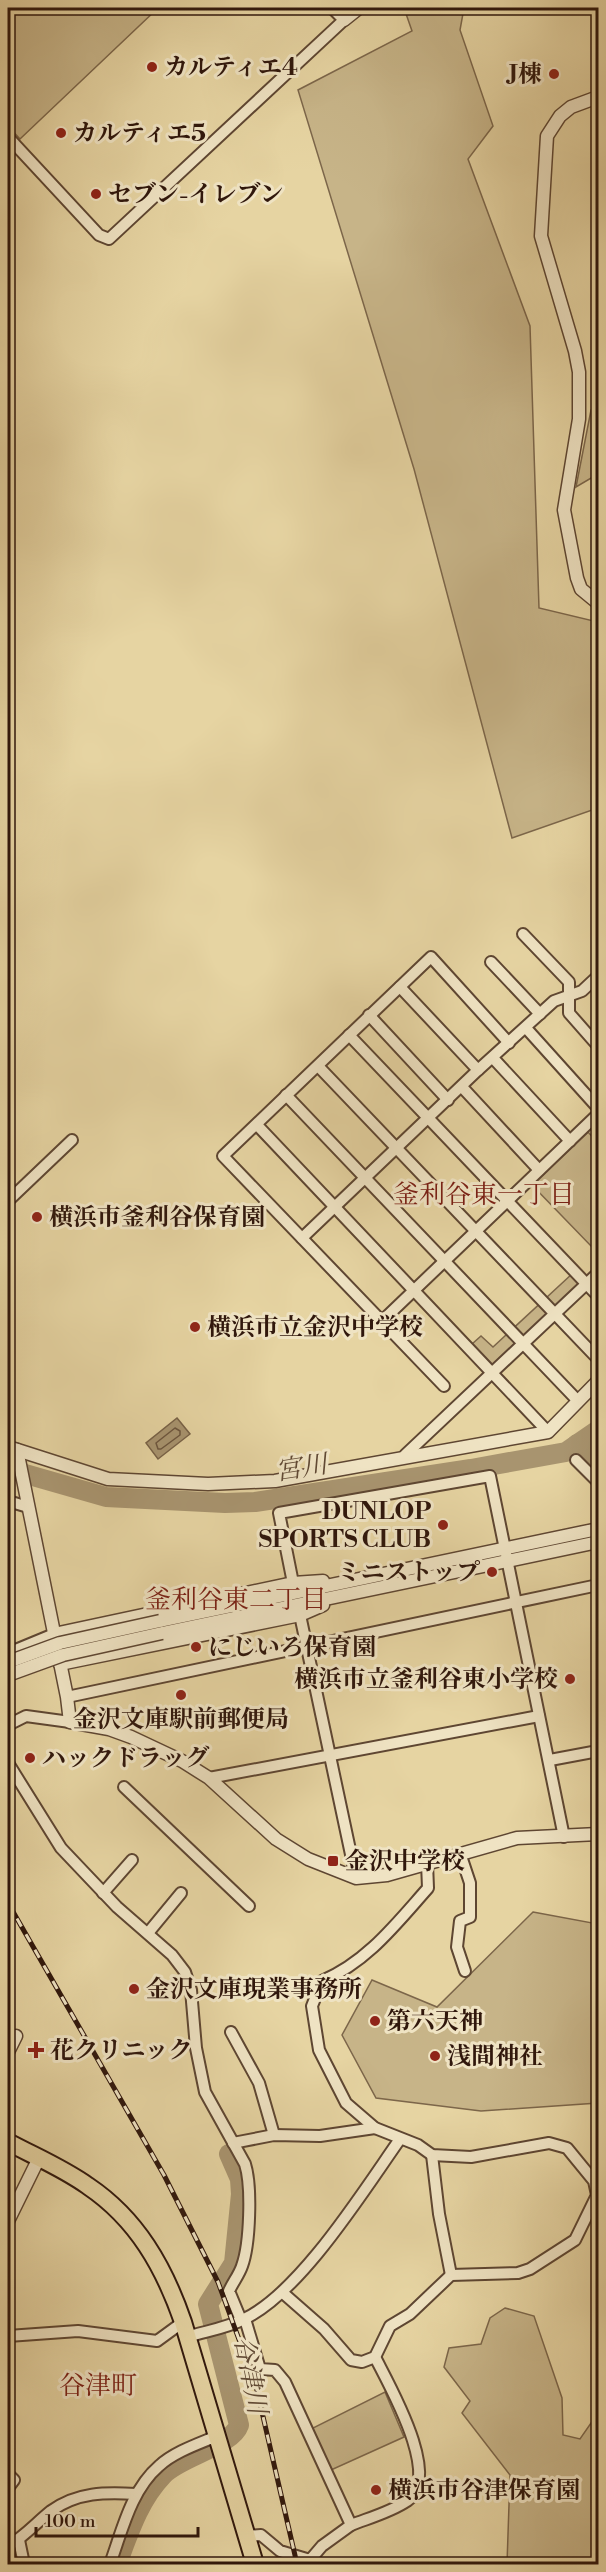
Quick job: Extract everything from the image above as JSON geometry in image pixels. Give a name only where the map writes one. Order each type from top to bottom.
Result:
[{"type":"highway","points":[[8,2142],[97,2192],[137,2232],[163,2270],[185,2330],[255,2565]]},
{"type":"street","points":[[332,8],[344,20]]},
{"type":"street","points":[[8,137],[99,235],[110,239],[358,8]]},
{"type":"street","points":[[598,97],[570,108],[560,116],[547,136],[541,236],[579,372],[579,419],[564,510],[581,589],[598,603]]},
{"type":"street","points":[[523,934],[569,982],[569,1013],[598,1046]]},
{"type":"street","points":[[444,1386],[223,1156],[431,957],[509,1043]]},
{"type":"street","points":[[491,962],[540,1014]]},
{"type":"street","points":[[302,1238],[478,1070],[554,1001],[582,991],[598,978]]},
{"type":"street","points":[[400,987],[478,1070]]},
{"type":"street","points":[[369,1015],[448,1100]]},
{"type":"street","points":[[526,1028],[598,1108]]},
{"type":"street","points":[[349,1035],[598,1296]]},
{"type":"street","points":[[493,1058],[570,1141]]},
{"type":"street","points":[[318,1066],[598,1359]]},
{"type":"street","points":[[462,1087],[539,1170]]},
{"type":"street","points":[[286,1095],[578,1401]]},
{"type":"street","points":[[382,1321],[598,1114]]},
{"type":"street","points":[[256,1125],[548,1431]]},
{"type":"street","points":[[8,1201],[72,1140]]},
{"type":"street","points":[[405,1455],[598,1273]]},
{"type":"street","points":[[14,1453],[108,1479],[208,1484],[275,1481],[405,1455],[548,1431],[598,1381]]},
{"type":"street","points":[[14,1453],[28,1508],[67,1697],[70,1722]]},
{"type":"street","points":[[576,1460],[598,1482]]},
{"type":"street","points":[[293,1583],[279,1513],[490,1476],[564,1837]]},
{"type":"street","points":[[8,1501],[28,1508]]},
{"type":"street","points":[[8,1662],[60,1643],[346,1595],[598,1529]]},
{"type":"street","points":[[8,1675],[63,1654],[161,1627],[360,1579],[506,1554],[598,1542]]},
{"type":"street","points":[[8,1653],[54,1634],[293,1583],[360,1579]]},
{"type":"street","points":[[67,1697],[598,1585]]},
{"type":"street","points":[[60,1664],[300,1614],[346,1595]]},
{"type":"street","points":[[300,1614],[356,1878]]},
{"type":"street","points":[[8,1725],[26,1716],[109,1729],[131,1737],[209,1778],[276,1839],[316,1862],[356,1878],[387,1875],[517,1838],[598,1834]]},
{"type":"street","points":[[209,1778],[539,1716]]},
{"type":"street","points":[[550,1760],[598,1751]]},
{"type":"street","points":[[8,1763],[50,1834],[104,1893],[172,1955],[189,1980],[200,2075],[210,2102],[245,2164],[250,2192],[244,2262],[229,2291],[243,2320],[260,2369],[275,2370],[285,2382],[351,2525]]},
{"type":"street","points":[[124,1787],[249,1906]]},
{"type":"street","points":[[460,1853],[470,1883],[470,1917],[460,1921],[457,1947],[465,1971]]},
{"type":"street","points":[[104,1893],[132,1860]]},
{"type":"street","points":[[283,2294],[324,2329],[351,2360],[362,2362],[375,2356],[390,2326],[410,2314],[452,2275],[518,2273],[530,2269],[575,2240],[598,2196],[594,2181],[567,2148],[549,2143],[471,2157],[432,2154],[418,2145],[375,2128],[346,2103],[334,2083],[319,2050],[312,2006],[322,1981],[344,1972],[364,1958],[428,1888],[427,1863]]},
{"type":"street","points":[[148,1933],[181,1893]]},
{"type":"street","points":[[231,2032],[259,2084],[274,2135]]},
{"type":"street","points":[[8,2052],[16,2036]]},
{"type":"street","points":[[233,2143],[274,2135],[320,2136],[375,2128]]},
{"type":"street","points":[[8,2338],[14,2334],[78,2331],[157,2340],[185,2330],[209,2330],[243,2320],[283,2294],[348,2213],[400,2139]]},
{"type":"street","points":[[432,2154],[439,2214],[452,2275]]},
{"type":"street","points":[[8,2221],[39,2158]]},
{"type":"street","points":[[247,2536],[261,2535],[280,2551],[311,2562],[322,2546],[351,2525],[408,2501],[417,2489],[419,2474],[416,2444],[375,2356]]},
{"type":"street","points":[[110,2565],[136,2494],[160,2465],[218,2440]]},
{"type":"street","points":[[8,2474],[14,2480],[8,2488]]},
{"type":"street","points":[[8,2547],[53,2510],[86,2496],[102,2492],[136,2494]]},
{"type":"street","points":[[19,2540],[24,2565]]},
{"type":"shaded area","points":[[8,8],[158,8],[20,139],[8,126]]},
{"type":"shaded area","points":[[404,8],[464,8],[460,30],[493,126],[468,159],[530,326],[539,608],[598,622],[598,808],[512,838],[414,469],[298,90],[412,31]]},
{"type":"shaded area","points":[[598,406],[598,474],[576,487],[591,410]]},
{"type":"shaded area","points":[[588,1132],[598,1143],[598,1241],[592,1247],[532,1185]]},
{"type":"shaded area","points":[[573,1273],[583,1284],[494,1367],[472,1344],[481,1336],[493,1347]]},
{"type":"shaded area","points":[[533,1912],[598,1924],[598,2103],[481,2111],[376,2098],[342,2035],[372,1980],[437,2007]]},
{"type":"shaded area","points":[[505,2308],[534,2316],[562,2398],[563,2435],[580,2439],[598,2413],[598,2564],[507,2564],[510,2475],[462,2413],[470,2401],[444,2367],[449,2348],[481,2344],[490,2318]]},
{"type":"shaded area","points":[[385,2392],[404,2437],[331,2470],[311,2429]]},
{"type":"water","points":[[177,1418],[190,1434],[158,1459],[146,1443]]},
{"type":"waterway","name":"宮川","points":[[8,1469],[106,1497],[225,1503],[255,1502],[566,1452],[598,1430]]},
{"type":"waterway","points":[[577,1444],[598,1461]]},
{"type":"waterway","name":"谷津川","points":[[117,2564],[141,2506],[163,2475],[226,2439],[239,2425],[208,2304],[234,2263],[241,2194],[240,2179],[229,2154]]},
{"type":"railway","points":[[8,1903],[164,2175],[218,2282],[256,2386],[297,2564]]},
{"type":"place","name":"カルティエ4","points":[[152,67]]},
{"type":"place","name":"J棟","points":[[554,74]]},
{"type":"place","name":"カルティエ5","points":[[61,133]]},
{"type":"place","name":"セブン-イレブン","points":[[96,194]]},
{"type":"place","name":"横浜市釜利谷保育園","points":[[37,1217]]},
{"type":"place","name":"横浜市立金沢中学校","points":[[195,1327]]},
{"type":"place","name":"DUNLOP SPORTS CLUB","points":[[443,1525]]},
{"type":"place","name":"ミニストップ","points":[[492,1572]]},
{"type":"place","name":"にじいろ保育園","points":[[196,1647]]},
{"type":"place","name":"横浜市立釜利谷東小学校","points":[[570,1679]]},
{"type":"place","name":"金沢文庫駅前郵便局","points":[[181,1695]]},
{"type":"place","name":"ハックドラッグ","points":[[30,1758]]},
{"type":"place","name":"金沢中学校","points":[[333,1861]]},
{"type":"place","name":"金沢文庫現業事務所","points":[[134,1989]]},
{"type":"place","name":"第六天神","points":[[375,2021]]},
{"type":"place","name":"花クリニック","points":[[36,2050]]},
{"type":"place","name":"浅間神社","points":[[435,2056]]},
{"type":"place","name":"横浜市谷津保育園","points":[[376,2490]]},
{"type":"district","name":"釜利谷東一丁目","points":[[484,1194]]},
{"type":"district","name":"釜利谷東二丁目","points":[[236,1599]]},
{"type":"district","name":"谷津町","points":[[98,2385]]}]
